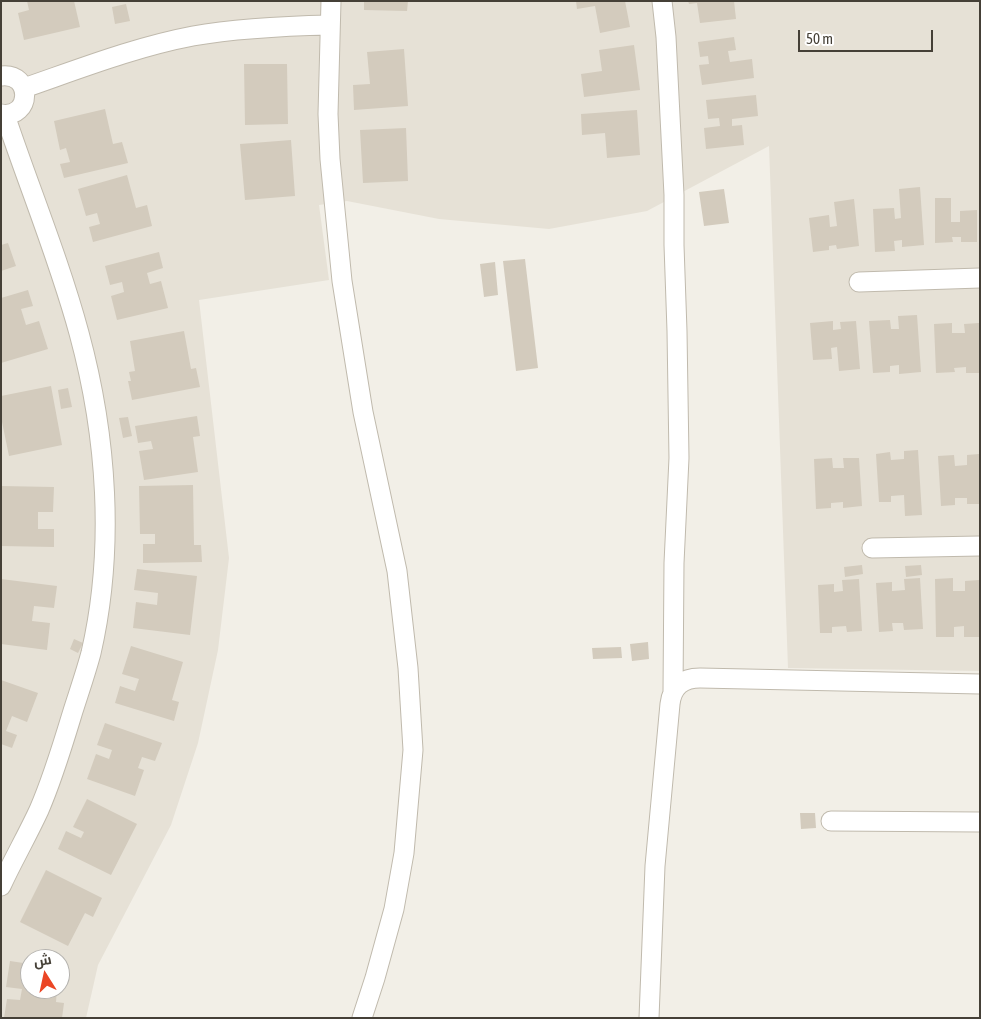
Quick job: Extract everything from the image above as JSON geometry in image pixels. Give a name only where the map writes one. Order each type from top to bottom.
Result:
[{"type":"street","points":[[331,1],[328,114],[330,159],[342,281],[363,412],[396,572],[408,668],[413,750],[404,853],[394,909],[378,970],[362,1018]]},
{"type":"street","points":[[648,1018],[655,866],[670,704],[673,692],[674,563],[679,458],[674,176],[666,37],[662,1]]},
{"type":"street","points":[[24,88],[144,48],[192,36],[261,27],[330,25]]},
{"type":"street","points":[[1,76],[12,76],[24,88],[25,94],[22,106],[17,111],[3,114],[79,332],[98,428],[104,473],[105,518],[104,564],[91,654],[52,776],[39,810],[1,886]]},
{"type":"street","points":[[859,282],[980,278]]},
{"type":"street","points":[[872,548],[980,546]]},
{"type":"street","points":[[673,692],[681,682],[694,678],[980,684]]},
{"type":"street","points":[[831,821],[980,822]]},
{"type":"shaded area","points":[[1,1],[980,1],[980,671],[788,668],[769,146],[647,211],[549,229],[439,219],[347,201],[319,205],[329,280],[199,300],[229,558],[218,650],[198,743],[171,825],[98,965],[86,1018],[1,1018]]},
{"type":"building","points":[[27,1],[74,1],[80,27],[24,40],[18,13],[29,10]]},
{"type":"building","points":[[364,1],[408,1],[407,11],[364,10]]},
{"type":"building","points":[[576,1],[625,1],[630,27],[600,33],[595,6],[577,9]]},
{"type":"building","points":[[688,1],[734,1],[736,19],[700,23],[697,3],[689,4]]},
{"type":"building","points":[[126,4],[130,21],[115,24],[112,7]]},
{"type":"building","points":[[734,37],[736,50],[728,51],[730,62],[752,59],[754,78],[702,85],[699,65],[709,64],[708,56],[700,57],[698,42]]},
{"type":"building","points":[[634,45],[640,90],[584,97],[581,74],[602,71],[599,50]]},
{"type":"building","points":[[404,49],[408,106],[354,110],[353,85],[370,84],[367,52]]},
{"type":"building","points":[[244,64],[287,64],[288,124],[245,125]]},
{"type":"building","points":[[756,95],[758,116],[732,119],[732,126],[742,125],[744,145],[706,149],[704,128],[720,126],[719,118],[708,119],[706,100]]},
{"type":"building","points":[[105,109],[113,144],[122,142],[128,163],[64,178],[60,164],[70,162],[66,148],[60,150],[54,121]]},
{"type":"building","points":[[637,110],[640,155],[607,158],[605,133],[582,135],[581,114]]},
{"type":"building","points":[[406,128],[408,181],[363,183],[360,130]]},
{"type":"building","points":[[291,140],[295,196],[245,200],[240,144]]},
{"type":"building","points":[[127,175],[136,208],[147,205],[152,226],[93,242],[89,227],[100,224],[97,213],[86,216],[78,189]]},
{"type":"building","points":[[920,187],[924,245],[902,247],[902,240],[894,241],[895,251],[875,252],[873,209],[894,208],[895,219],[901,218],[899,189]]},
{"type":"building","points":[[724,189],[729,223],[704,226],[699,192]]},
{"type":"building","points":[[935,198],[951,198],[951,222],[960,222],[960,211],[977,210],[977,242],[961,242],[961,237],[952,237],[953,242],[935,243]]},
{"type":"building","points":[[854,199],[859,246],[837,249],[836,245],[829,246],[829,250],[813,252],[809,218],[829,215],[830,227],[837,226],[834,202]]},
{"type":"building","points":[[8,243],[16,266],[1,271],[1,245]]},
{"type":"building","points":[[159,252],[163,268],[147,273],[150,284],[161,281],[168,308],[117,320],[111,296],[124,292],[122,282],[110,285],[105,266]]},
{"type":"building","points":[[525,259],[538,368],[516,371],[503,261]]},
{"type":"building","points":[[495,262],[498,295],[484,297],[480,264]]},
{"type":"building","points":[[28,290],[33,306],[21,309],[26,325],[39,321],[48,349],[1,363],[1,298]]},
{"type":"building","points":[[917,315],[921,372],[899,374],[899,365],[890,366],[890,372],[873,373],[869,321],[890,320],[891,329],[899,329],[898,316]]},
{"type":"building","points":[[833,321],[833,330],[841,329],[840,322],[856,321],[860,369],[839,371],[837,347],[831,348],[832,359],[813,360],[810,323]]},
{"type":"building","points":[[952,323],[952,333],[965,333],[964,324],[979,323],[980,373],[966,373],[966,367],[954,368],[955,372],[936,373],[934,324]]},
{"type":"building","points":[[184,331],[191,369],[196,368],[200,387],[132,400],[128,381],[131,381],[129,372],[135,371],[130,341]]},
{"type":"building","points":[[51,386],[62,445],[9,456],[1,417],[1,396]]},
{"type":"building","points":[[68,388],[72,407],[61,409],[58,390]]},
{"type":"building","points":[[197,416],[200,436],[193,437],[198,472],[144,480],[139,451],[153,449],[151,441],[138,443],[135,426]]},
{"type":"building","points":[[128,417],[132,436],[123,438],[119,418]]},
{"type":"building","points":[[918,450],[922,515],[905,516],[904,495],[891,496],[891,502],[879,502],[876,454],[890,452],[891,460],[904,459],[904,451]]},
{"type":"building","points":[[979,454],[980,504],[967,504],[967,498],[955,498],[955,505],[941,506],[938,456],[954,455],[955,466],[967,465],[967,455]]},
{"type":"building","points":[[832,458],[833,468],[844,468],[843,458],[859,458],[862,506],[843,508],[843,502],[831,503],[831,508],[816,509],[814,459]]},
{"type":"building","points":[[193,485],[194,545],[201,545],[202,562],[143,563],[143,544],[155,544],[155,534],[140,534],[139,486]]},
{"type":"building","points":[[1,486],[54,487],[53,512],[38,512],[38,529],[54,529],[54,547],[1,546]]},
{"type":"building","points":[[862,565],[863,574],[845,577],[844,567]]},
{"type":"building","points":[[921,565],[922,575],[906,577],[905,566]]},
{"type":"building","points":[[137,569],[197,576],[190,635],[133,628],[136,602],[157,605],[158,593],[134,590]]},
{"type":"building","points":[[920,578],[923,629],[904,630],[903,623],[892,623],[893,631],[879,632],[876,583],[892,582],[892,591],[905,590],[904,579]]},
{"type":"building","points":[[953,578],[953,591],[965,591],[965,581],[979,580],[980,637],[964,637],[964,626],[954,627],[954,637],[936,637],[935,579]]},
{"type":"building","points":[[1,579],[57,586],[54,608],[34,606],[32,621],[50,623],[47,650],[1,644]]},
{"type":"building","points":[[859,579],[862,631],[847,632],[846,626],[832,627],[832,633],[820,633],[818,585],[834,584],[834,592],[843,591],[842,580]]},
{"type":"building","points":[[74,639],[83,643],[78,653],[70,649]]},
{"type":"building","points":[[648,642],[649,659],[632,661],[630,644]]},
{"type":"building","points":[[131,646],[183,662],[172,700],[179,702],[174,721],[115,703],[120,686],[135,691],[139,679],[122,674]]},
{"type":"building","points":[[621,647],[622,658],[593,659],[592,648]]},
{"type":"building","points":[[1,680],[38,693],[27,722],[12,716],[6,731],[17,735],[12,748],[1,744]]},
{"type":"building","points":[[105,723],[162,743],[155,761],[142,757],[138,768],[144,770],[135,796],[87,779],[96,754],[109,759],[112,750],[97,745]]},
{"type":"building","points":[[87,799],[137,824],[111,875],[58,849],[66,831],[81,838],[84,832],[73,827]]},
{"type":"building","points":[[800,813],[815,813],[816,828],[801,829]]},
{"type":"building","points":[[46,870],[102,898],[93,917],[85,913],[68,946],[20,922]]},
{"type":"building","points":[[10,961],[20,962],[20,989],[6,987]]},
{"type":"building","points":[[7,999],[56,999],[56,1002],[64,1003],[62,1018],[4,1018]]}]
